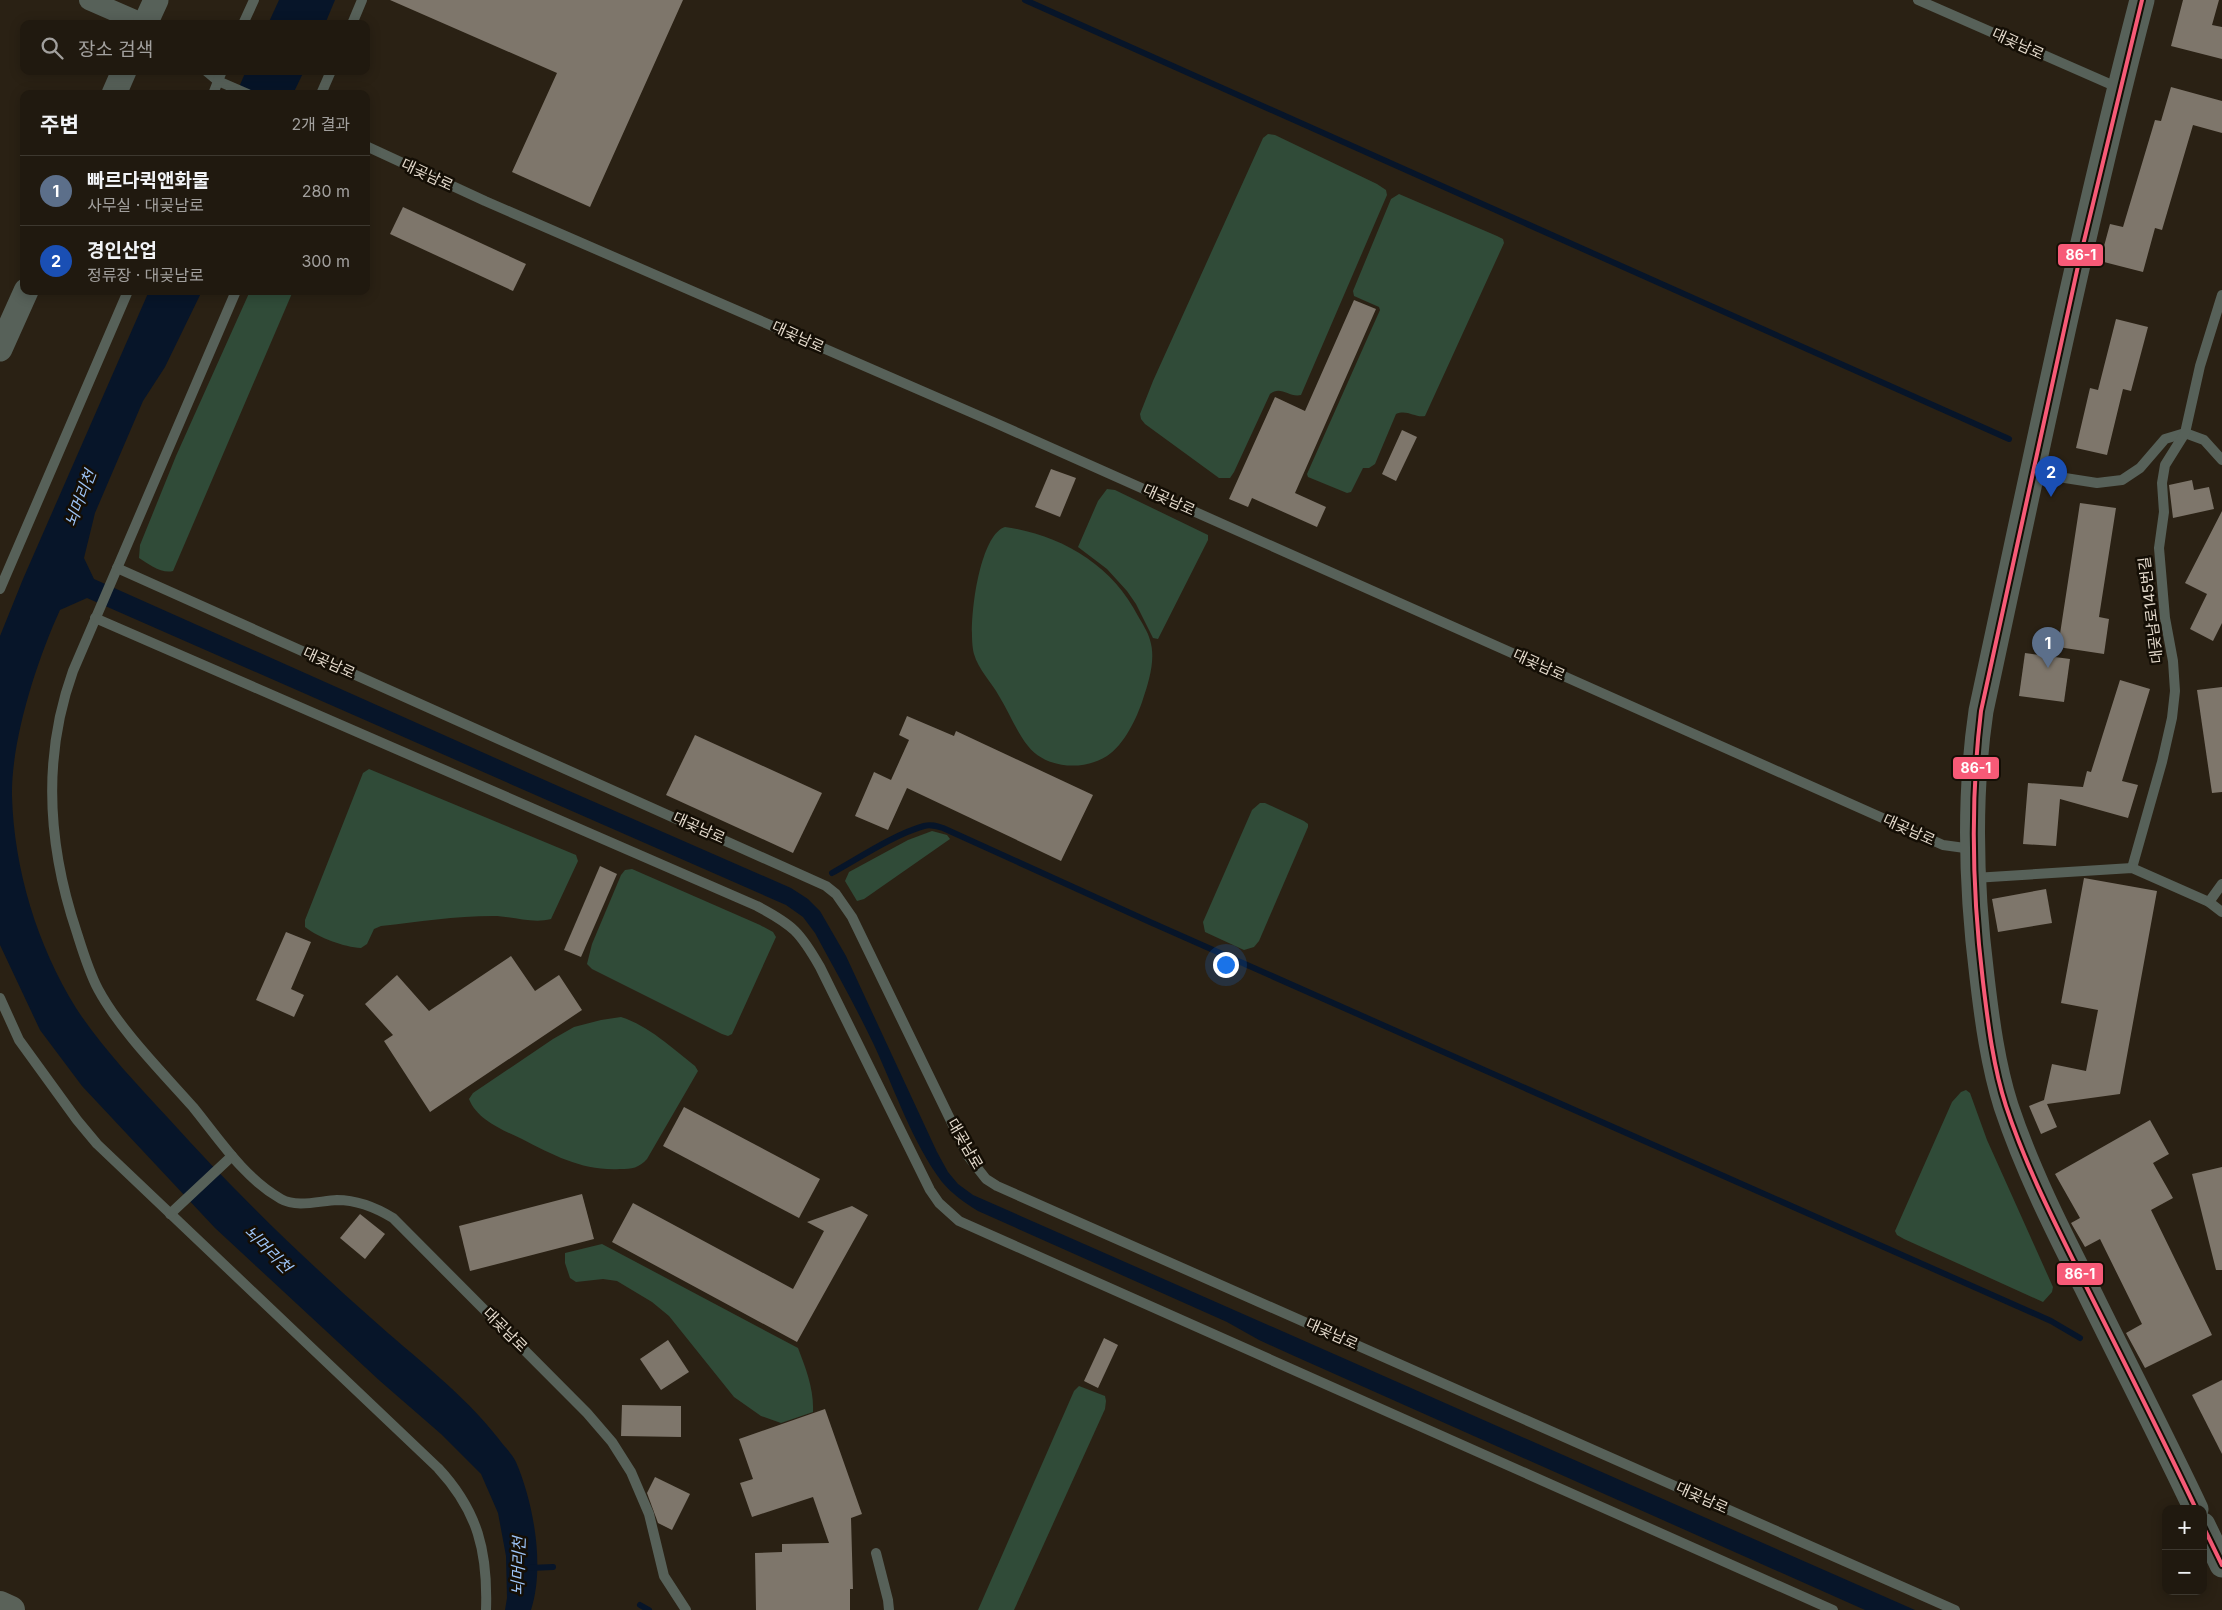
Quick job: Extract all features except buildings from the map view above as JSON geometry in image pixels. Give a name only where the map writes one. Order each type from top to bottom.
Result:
[{"type":"main road","points":[[0,1605],[11,1610]]},
{"type":"street","points":[[90,0],[135,20]]},
{"type":"street","points":[[146,20],[156,0]]},
{"type":"street","points":[[2142,0],[2119,88],[2032,473],[1981,711],[1975,749],[1972,849],[1978,948],[1987,1022],[2006,1104],[2028,1163],[2065,1246],[2194,1505]]},
{"type":"street","points":[[116,90],[122,75]]},
{"type":"street","points":[[0,349],[24,295]]},
{"type":"street","points":[[2207,1534],[2222,1566]]},
{"type":"lane","points":[[245,20],[254,0]]},
{"type":"lane","points":[[354,20],[362,0]]},
{"type":"lane","name":"대곶남로","points":[[1918,0],[2119,88]]},
{"type":"lane","points":[[323,90],[329,75]]},
{"type":"lane","points":[[215,90],[220,76],[242,90]]},
{"type":"lane","name":"대곶남로","points":[[370,148],[485,201],[1009,429],[1943,845],[1972,849]]},
{"type":"lane","name":"대곶남로145번길","points":[[2132,868],[2162,762],[2172,718],[2175,690],[2165,618],[2159,548],[2164,512],[2162,483],[2165,465],[2185,433],[2200,366],[2222,294]]},
{"type":"lane","points":[[0,590],[126,295]]},
{"type":"lane","name":"대곶남로","points":[[234,295],[95,618],[64,696],[52,769],[53,823],[64,888],[88,968],[99,990],[134,1038],[232,1156],[270,1192],[284,1201],[297,1203],[336,1200],[353,1201],[375,1207],[393,1218],[561,1385],[612,1442],[631,1472],[649,1514],[664,1576],[686,1610]]},
{"type":"lane","points":[[2032,473],[2097,483],[2122,480],[2140,468],[2165,439],[2185,433],[2204,440],[2222,460]]},
{"type":"lane","name":"대곶남로","points":[[117,568],[826,886],[840,899],[852,917],[968,1156],[986,1179],[997,1186],[1955,1610]]},
{"type":"lane","points":[[95,618],[757,906],[789,924],[799,934],[820,967],[930,1190],[939,1203],[959,1221],[1833,1610]]},
{"type":"lane","points":[[1974,878],[2132,868],[2209,902],[2222,912]]},
{"type":"lane","points":[[2209,902],[2222,884]]},
{"type":"lane","points":[[0,998],[19,1040],[77,1120],[121,1168],[455,1486],[466,1502],[483,1550],[486,1578],[486,1610]]},
{"type":"lane","points":[[170,1214],[232,1156]]},
{"type":"lane","points":[[876,1553],[889,1610]]},
{"type":"green space","points":[[1268,134],[1275,135],[1377,184],[1386,190],[1387,195],[1301,395],[1293,395],[1281,391],[1270,394],[1234,472],[1230,478],[1219,478],[1145,424],[1140,414],[1153,381],[1263,138]]},
{"type":"green space","points":[[1399,194],[1497,236],[1503,239],[1504,243],[1425,416],[1404,412],[1396,414],[1375,464],[1369,468],[1363,468],[1351,492],[1347,493],[1308,477],[1307,474],[1380,310],[1379,307],[1354,296],[1353,291],[1391,199]]},
{"type":"green space","points":[[248,295],[291,295],[173,571],[169,572],[151,566],[139,558],[140,545],[176,456]]},
{"type":"green space","points":[[1107,489],[1115,490],[1208,535],[1208,540],[1158,639],[1153,638],[1136,604],[1127,591],[1107,569],[1078,547],[1098,501]]},
{"type":"green space","points":[[1005,527],[1046,537],[1083,555],[1114,582],[1127,598],[1149,637],[1152,647],[1151,670],[1137,714],[1119,745],[1098,761],[1087,764],[1066,765],[1055,763],[1036,754],[1020,734],[1003,702],[976,660],[972,642],[972,625],[981,564],[996,534]]},
{"type":"green space","points":[[369,769],[576,855],[578,861],[551,919],[537,921],[500,916],[479,916],[381,926],[374,929],[367,944],[361,948],[332,941],[317,935],[305,927],[305,920],[363,773]]},
{"type":"green space","points":[[1260,803],[1265,803],[1304,821],[1308,824],[1308,827],[1259,941],[1254,947],[1244,950],[1205,932],[1203,922],[1252,810]]},
{"type":"green space","points":[[932,831],[947,835],[950,839],[864,899],[857,901],[845,881],[849,872],[908,840]]},
{"type":"green space","points":[[632,869],[773,932],[776,937],[732,1034],[728,1036],[722,1034],[592,969],[587,964],[592,944],[621,875],[625,870]]},
{"type":"green space","points":[[621,1017],[641,1026],[660,1038],[695,1066],[698,1071],[647,1159],[641,1164],[628,1169],[607,1169],[594,1168],[570,1161],[491,1124],[478,1113],[469,1099],[473,1093],[574,1027]]},
{"type":"green space","points":[[1966,1090],[1970,1093],[1987,1140],[2053,1287],[2052,1292],[2043,1302],[1904,1239],[1897,1235],[1895,1231],[1952,1102],[1961,1092]]},
{"type":"green space","points":[[602,1244],[798,1348],[811,1387],[813,1412],[781,1423],[761,1416],[734,1397],[669,1316],[652,1302],[617,1281],[603,1279],[576,1282],[570,1278],[565,1263],[565,1253]]},
{"type":"green space","points":[[1079,1386],[1105,1396],[1105,1409],[1014,1610],[978,1610],[1074,1391]]},
{"type":"water","points":[[279,0],[335,0],[327,20],[270,20]]},
{"type":"water","points":[[244,75],[302,75],[295,90],[238,90]]},
{"type":"water","name":"뇌머리천","points":[[147,295],[200,295],[165,367],[143,401],[95,513],[84,558],[94,579],[791,888],[808,899],[820,911],[846,956],[948,1172],[958,1184],[973,1195],[1915,1610],[1865,1610],[1292,1355],[1259,1340],[1227,1322],[978,1211],[950,1190],[931,1166],[913,1133],[867,1031],[815,933],[803,917],[786,905],[87,598],[60,610],[51,630],[27,701],[16,750],[13,774],[12,796],[17,851],[30,906],[50,959],[62,984],[86,1023],[132,1079],[193,1145],[318,1270],[437,1375],[469,1406],[484,1421],[512,1456],[516,1462],[528,1497],[532,1516],[536,1536],[537,1575],[531,1610],[505,1610],[507,1598],[506,1556],[498,1513],[481,1474],[441,1434],[380,1381],[215,1228],[82,1086],[40,1030],[0,945],[0,636]]},
{"type":"waterway","points":[[1025,0],[2009,439]]},
{"type":"waterway","points":[[832,873],[889,840],[913,830],[929,825],[943,828],[1150,922],[2051,1321],[2080,1338]]},
{"type":"waterway","name":"뇌머리천","points":[[530,1568],[553,1567]]},
{"type":"waterway","points":[[640,1605],[649,1610]]},
{"type":"transit line","name":"86-1","points":[[2142,0],[2078,266],[1981,711],[1977,745],[1974,813],[1976,914],[1992,1044],[2001,1091],[2014,1130],[2054,1221],[2194,1505]]},
{"type":"transit line","name":"86-1","points":[[2207,1534],[2222,1565]]},
{"type":"place","name":"경인산업","points":[[2051,497]]},
{"type":"place","name":"빠르다퀵앤화물","points":[[2048,668]]}]
